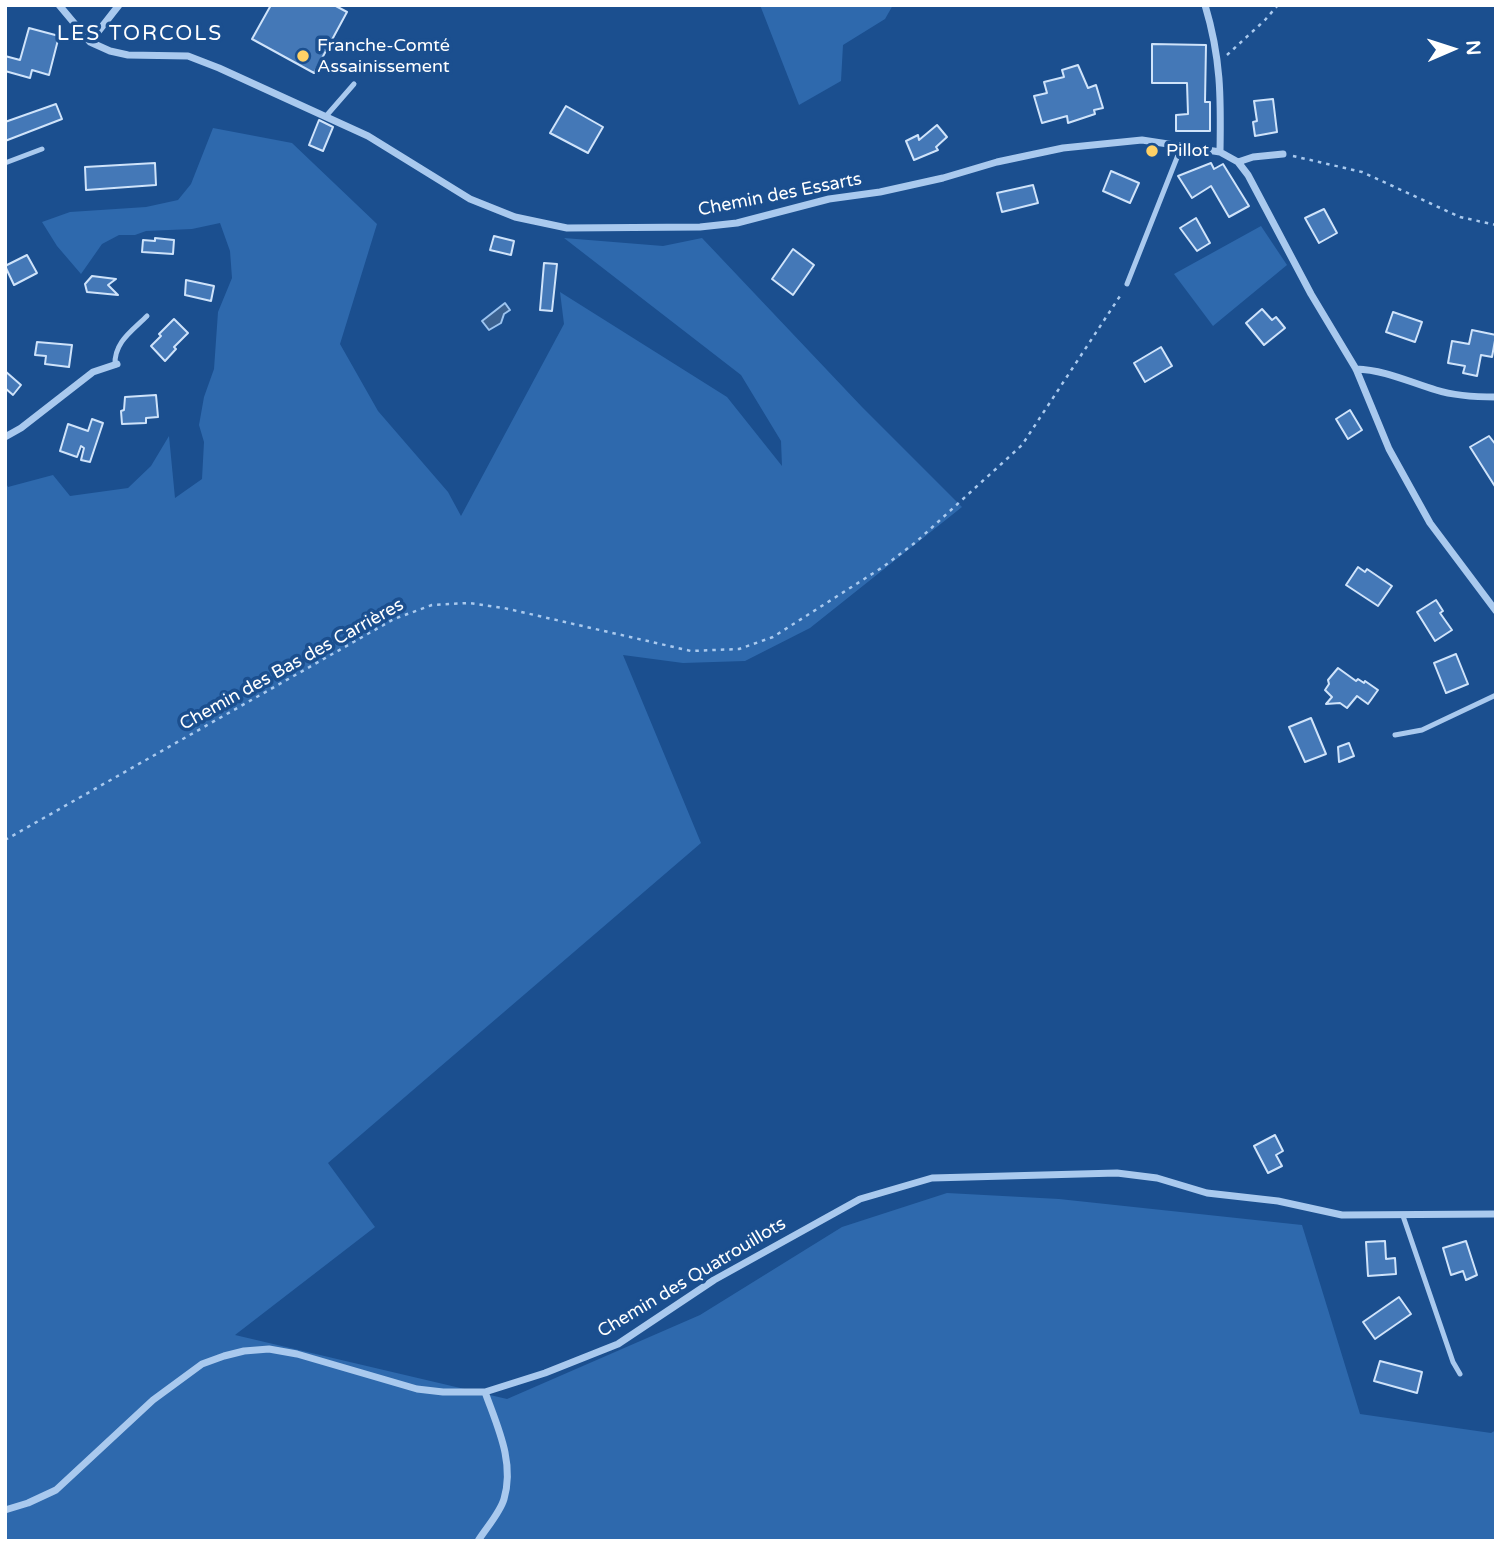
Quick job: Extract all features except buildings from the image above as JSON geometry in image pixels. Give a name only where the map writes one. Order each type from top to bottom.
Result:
[{"type":"street","points":[[59,5],[90,42],[119,5]]},
{"type":"street","points":[[1205,5],[1219,62],[1222,95],[1220,152]]},
{"type":"street","name":"Chemin des Essarts","points":[[90,42],[128,55],[188,56],[327,115],[368,136],[470,199],[515,217],[567,228],[700,228],[737,223],[829,199],[880,192],[1063,148],[1142,140],[1220,152],[1238,162]]},
{"type":"street","points":[[1283,154],[1254,156],[1238,162],[1248,175],[1311,294],[1356,369],[1389,449],[1430,523],[1496,611]]},
{"type":"street","points":[[5,437],[21,428],[93,372],[116,364]]},
{"type":"street","points":[[1356,369],[1376,369],[1439,391],[1496,397]]},
{"type":"street","name":"Chemin des Quatrouillots","points":[[5,1510],[56,1490],[153,1400],[202,1364],[234,1354],[269,1349],[297,1354],[417,1389],[485,1392],[545,1373],[618,1344],[714,1280],[860,1199],[932,1178],[1117,1173],[1157,1178],[1207,1193],[1278,1201],[1342,1215],[1496,1214]]},
{"type":"street","points":[[478,1541],[503,1501],[507,1485],[508,1462],[485,1392]]},
{"type":"lane","points":[[327,115],[354,84]]},
{"type":"lane","points":[[1127,284],[1182,145]]},
{"type":"lane","points":[[5,163],[42,149]]},
{"type":"lane","points":[[116,364],[114,353],[119,345],[147,316]]},
{"type":"lane","points":[[1395,735],[1422,730],[1496,695]]},
{"type":"lane","points":[[1403,1216],[1452,1362],[1460,1374]]},
{"type":"path","points":[[1219,62],[1278,5]]},
{"type":"path","points":[[1283,154],[1362,172],[1460,217],[1496,225]]},
{"type":"path","name":"Chemin des Bas des Carrières","points":[[5,840],[394,619],[432,605],[469,603],[504,608],[691,651],[739,649],[774,637],[883,567],[916,542],[1022,445],[1127,284]]},
{"type":"shaded area","points":[[760,5],[893,5],[885,19],[843,45],[841,81],[799,105]]},
{"type":"shaded area","points":[[213,128],[292,143],[377,224],[340,344],[378,411],[448,492],[461,516],[564,324],[560,292],[727,397],[782,466],[781,441],[741,375],[564,238],[663,246],[702,238],[862,407],[962,507],[810,628],[745,661],[683,663],[623,655],[701,843],[328,1163],[375,1227],[235,1335],[507,1399],[700,1315],[842,1227],[947,1193],[1059,1199],[1302,1225],[1360,1414],[1491,1433],[1496,1430],[1496,1541],[5,1541],[5,481],[8,487],[53,475],[70,496],[128,488],[151,466],[169,436],[175,498],[202,479],[204,442],[199,425],[204,397],[214,369],[218,312],[232,278],[230,251],[220,223],[192,229],[119,235],[102,244],[81,274],[57,246],[42,222],[70,212],[146,207],[178,200],[191,184]]},
{"type":"shaded area","points":[[1261,226],[1287,265],[1213,326],[1174,274]]},
{"type":"shaded area","points":[[505,303],[510,310],[504,314],[501,323],[489,330],[482,321]]},
{"type":"place","name":"Franche-Comté Assainissement","points":[[303,56]]},
{"type":"place","name":"Pillot","points":[[1152,151]]},
{"type":"district","name":"LES TORCOLS","points":[[140,34]]}]
